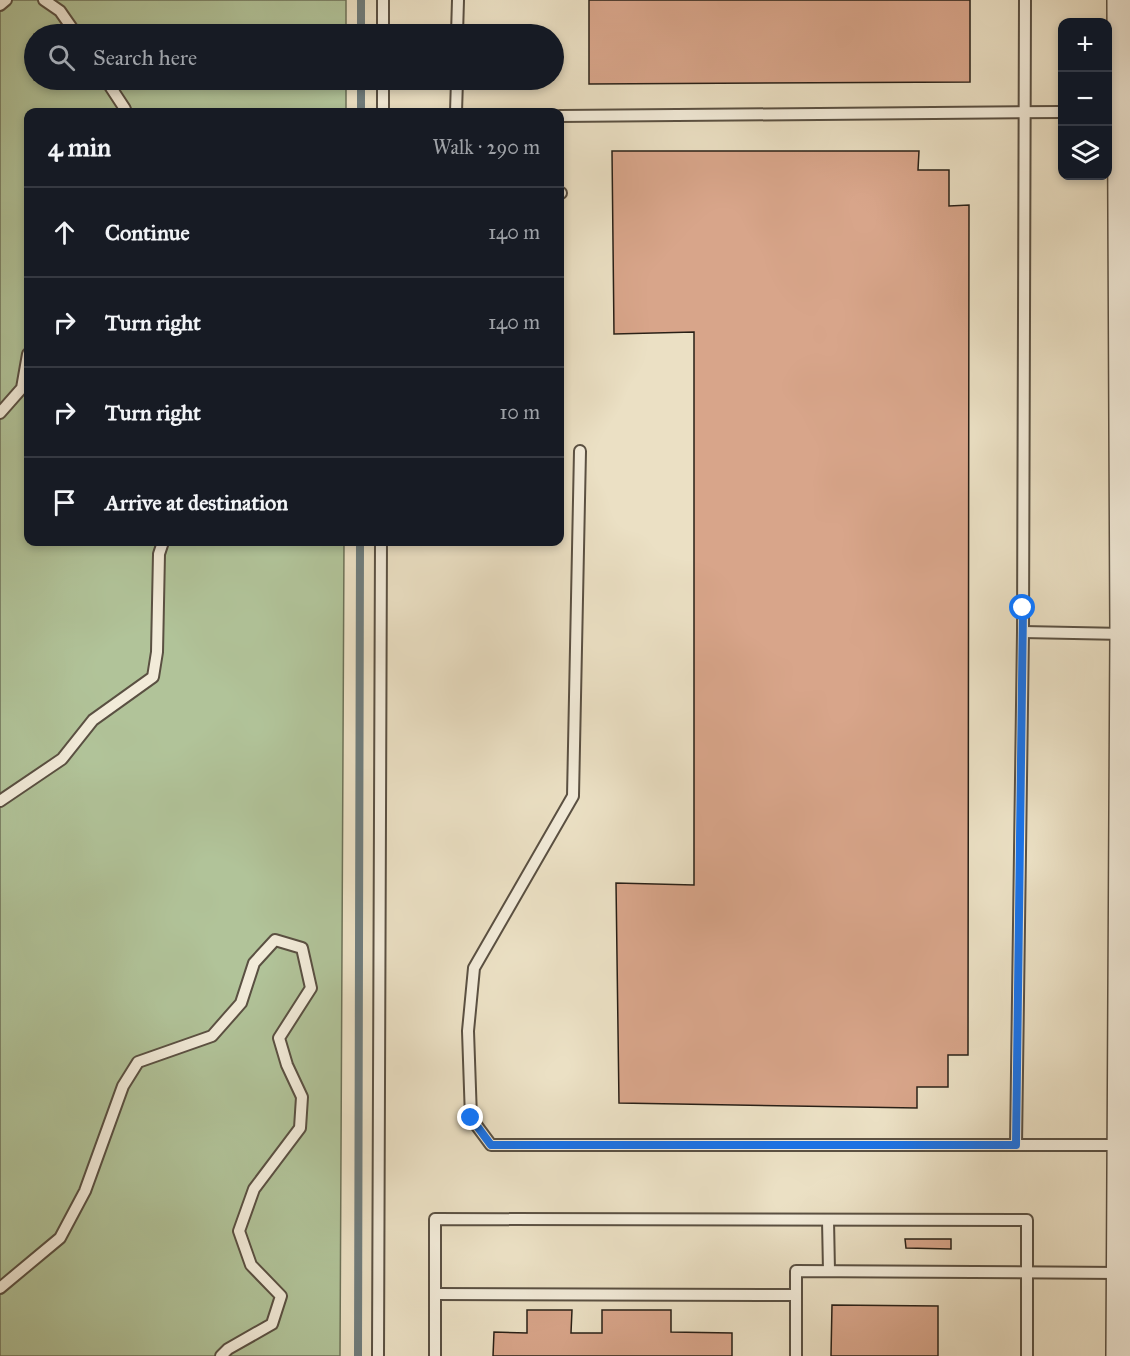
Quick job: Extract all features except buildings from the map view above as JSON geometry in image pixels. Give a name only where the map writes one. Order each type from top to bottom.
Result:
[{"type":"street","points":[[1120,0],[1126,495],[1125,1076],[1122,1145],[1123,1290],[1120,1356]]},
{"type":"lane","points":[[0,5],[6,0]]},
{"type":"lane","points":[[44,0],[60,11],[69,24]]},
{"type":"lane","points":[[383,0],[383,24]]},
{"type":"lane","points":[[457,24],[458,0]]},
{"type":"lane","points":[[1016,1145],[1023,632],[1025,0]]},
{"type":"lane","points":[[113,90],[124,108]]},
{"type":"lane","points":[[383,90],[383,108]]},
{"type":"lane","points":[[456,108],[457,90]]},
{"type":"lane","points":[[564,116],[1058,112]]},
{"type":"lane","points":[[0,412],[22,388],[24,377]]},
{"type":"lane","points":[[580,451],[573,796],[474,968],[468,1031],[471,1118],[491,1145],[1122,1145]]},
{"type":"lane","points":[[0,801],[62,759],[93,720],[153,676],[157,652],[159,554],[162,546]]},
{"type":"lane","points":[[378,1356],[381,546]]},
{"type":"lane","points":[[1023,632],[1124,634]]},
{"type":"lane","points":[[0,1288],[60,1238],[85,1191],[123,1086],[138,1062],[212,1036],[241,1003],[254,963],[275,940],[302,948],[311,988],[279,1038],[286,1065],[302,1097],[300,1128],[254,1189],[239,1231],[251,1265],[281,1296],[272,1324],[228,1349],[221,1356]]},
{"type":"lane","points":[[435,1356],[435,1219],[1027,1220],[1027,1356]]},
{"type":"lane","points":[[828,1220],[829,1271]]},
{"type":"lane","points":[[796,1356],[796,1271],[1027,1273],[1123,1290]]},
{"type":"lane","points":[[435,1294],[796,1295]]},
{"type":"green space","points":[[0,0],[346,0],[346,24],[24,24],[24,90],[346,90],[346,108],[24,108],[24,546],[344,546],[340,1356],[0,1356]]},
{"type":"waterway","points":[[361,0],[361,24]]},
{"type":"waterway","points":[[361,90],[361,108]]},
{"type":"waterway","points":[[358,1356],[360,546]]},
{"type":"route","points":[[471,1118],[491,1145],[1016,1145],[1023,608]]}]
